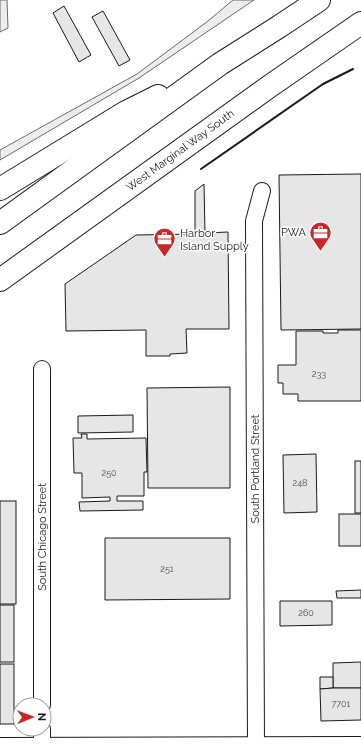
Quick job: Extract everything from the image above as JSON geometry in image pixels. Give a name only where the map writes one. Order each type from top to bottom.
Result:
[{"type":"main road","points":[[0,223],[220,64],[320,0]]},
{"type":"main road","name":"West Marginal Way South","points":[[0,280],[270,86],[358,27]]},
{"type":"main road","points":[[0,189],[126,112],[220,64]]},
{"type":"main road","points":[[0,749],[361,748]]},
{"type":"street","name":"South Portland Street","points":[[256,749],[254,221],[262,191]]},
{"type":"street","name":"South Chicago Street","points":[[42,369],[42,697]]},
{"type":"street","points":[[42,737],[42,749]]},
{"type":"shaded area","points":[[0,0],[7,0],[8,28],[0,32]]},
{"type":"shaded area","points":[[233,0],[254,0],[139,78],[0,160],[0,150],[137,74],[208,21]]},
{"type":"building","points":[[64,6],[91,55],[79,62],[53,13]]},
{"type":"building","points":[[103,11],[130,60],[119,66],[92,17]]},
{"type":"building","name":"PWA","points":[[361,174],[361,329],[281,330],[279,175]]},
{"type":"building","name":"Harbor Island Supply","points":[[204,184],[205,233],[228,232],[229,329],[186,329],[187,353],[170,354],[170,356],[146,356],[146,330],[66,331],[65,284],[136,235],[195,234],[195,191]]},
{"type":"building","points":[[338,330],[361,330],[361,401],[298,401],[298,394],[283,394],[283,383],[278,383],[278,365],[296,365],[296,331],[323,331],[323,333],[338,333]]},
{"type":"building","points":[[230,387],[230,488],[148,488],[147,388]]},
{"type":"building","points":[[133,415],[133,432],[78,433],[78,416]]},
{"type":"building","points":[[81,434],[87,434],[87,439],[146,438],[147,472],[144,472],[144,496],[117,496],[117,501],[143,501],[143,510],[80,511],[79,502],[110,501],[110,497],[82,498],[82,473],[74,473],[73,438],[82,438]]},
{"type":"building","points":[[316,454],[317,512],[284,513],[283,455]]},
{"type":"building","points":[[355,461],[361,461],[361,513],[355,513]]},
{"type":"building","points":[[0,501],[16,501],[16,604],[0,604]]},
{"type":"building","points":[[339,514],[361,514],[361,546],[339,546]]},
{"type":"building","points":[[105,538],[230,538],[230,599],[105,600]]},
{"type":"building","points":[[361,590],[361,598],[337,598],[336,591]]},
{"type":"building","points":[[280,601],[332,601],[332,625],[280,626]]},
{"type":"building","points":[[0,605],[14,605],[14,662],[0,662]]},
{"type":"building","points":[[361,662],[361,688],[333,688],[333,663]]},
{"type":"building","points":[[0,664],[14,664],[12,724],[0,724]]},
{"type":"building","points":[[320,677],[333,677],[333,688],[320,689]]},
{"type":"building","points":[[361,688],[361,720],[321,721],[320,689]]},
{"type":"wall","points":[[201,169],[323,84],[353,69]]},
{"type":"place","name":"PWA","points":[[321,252]]},
{"type":"place","name":"Harbor Island Supply","points":[[165,258]]}]
